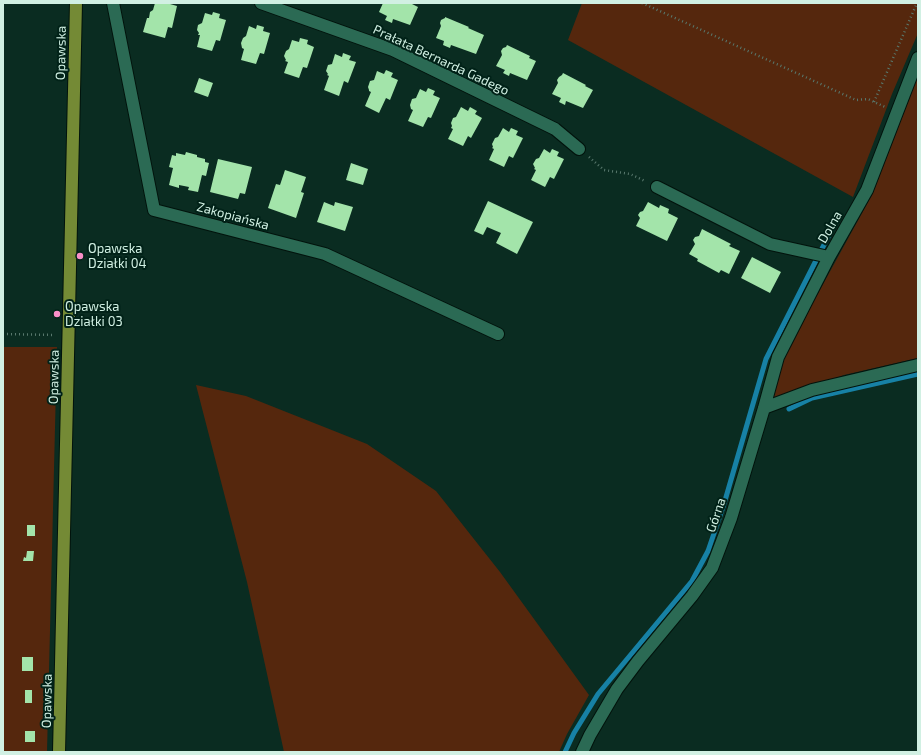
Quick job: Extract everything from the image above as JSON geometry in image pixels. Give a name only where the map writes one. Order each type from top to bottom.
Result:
[{"type":"main road","name":"Opawska","points":[[59,752],[76,3]]},
{"type":"street","name":"Zakopiańska","points":[[113,3],[154,210],[325,254],[498,334]]},
{"type":"street","name":"Prałata Bernarda Gadego","points":[[261,3],[393,50],[555,129],[579,149]]},
{"type":"street","name":"Dolna","points":[[764,408],[778,357],[829,257],[867,190],[918,58]]},
{"type":"street","points":[[657,187],[770,244],[829,257]]},
{"type":"street","points":[[764,408],[812,390],[918,365]]},
{"type":"street","name":"Górna","points":[[582,752],[590,735],[617,689],[638,661],[692,596],[712,568],[731,518],[764,408]]},
{"type":"path","points":[[642,3],[856,100],[868,99],[897,112]]},
{"type":"path","points":[[874,102],[917,3]]},
{"type":"path","points":[[579,149],[604,170],[630,174],[657,187]]},
{"type":"path","points":[[3,334],[69,335]]},
{"type":"shaded area","points":[[582,3],[918,3],[918,33],[892,94],[853,197],[568,40]]},
{"type":"shaded area","points":[[918,76],[918,358],[844,375],[769,403],[782,359],[873,193]]},
{"type":"shaded area","points":[[3,347],[57,347],[47,752],[3,752]]},
{"type":"shaded area","points":[[196,385],[246,396],[367,444],[436,491],[500,572],[589,695],[567,734],[559,752],[284,752],[247,582]]},
{"type":"building","points":[[155,3],[170,3],[177,6],[172,28],[168,27],[165,38],[143,32],[147,18],[149,18],[150,12],[153,10]]},
{"type":"building","points":[[383,3],[410,3],[418,7],[410,25],[393,19],[392,23],[385,20],[387,16],[379,12]]},
{"type":"building","points":[[213,12],[220,14],[219,18],[226,20],[220,41],[216,40],[212,51],[197,47],[200,35],[198,35],[199,33],[197,30],[198,25],[202,23],[205,13],[212,15]]},
{"type":"building","points":[[445,17],[484,35],[476,54],[451,45],[450,48],[443,45],[444,41],[436,38],[441,26],[441,20]]},
{"type":"building","points":[[257,25],[264,27],[263,31],[270,33],[264,54],[260,53],[256,64],[241,60],[244,49],[242,48],[241,43],[243,38],[246,36],[249,26],[256,29]]},
{"type":"building","points":[[300,38],[308,40],[307,44],[314,47],[307,68],[303,67],[299,78],[284,73],[288,62],[285,61],[284,56],[286,51],[289,49],[292,40],[299,42]]},
{"type":"building","points":[[507,45],[530,56],[529,58],[536,61],[527,80],[510,73],[509,76],[503,73],[505,70],[496,66],[502,55],[501,51]]},
{"type":"building","points":[[343,53],[351,56],[349,60],[356,62],[348,83],[344,81],[339,96],[324,90],[329,76],[327,75],[328,74],[326,71],[328,65],[332,64],[335,54],[342,57]]},
{"type":"building","points":[[386,70],[393,73],[391,77],[398,80],[390,100],[386,98],[379,113],[365,106],[371,92],[369,91],[368,87],[370,81],[374,80],[377,71],[384,74]]},
{"type":"building","points":[[563,73],[593,90],[583,108],[566,101],[565,105],[559,102],[561,98],[552,94],[558,83],[557,80]]},
{"type":"building","points":[[199,78],[213,83],[208,97],[194,92]]},
{"type":"building","points":[[428,88],[435,91],[433,95],[440,98],[431,118],[428,117],[423,127],[408,121],[413,110],[411,109],[410,105],[412,99],[416,98],[420,89],[426,92]]},
{"type":"building","points":[[461,107],[468,111],[470,107],[477,111],[475,114],[482,118],[471,138],[468,136],[463,146],[448,139],[453,129],[451,128],[451,123],[453,118],[456,117]]},
{"type":"building","points":[[503,128],[509,132],[511,128],[518,131],[516,135],[523,138],[513,158],[509,156],[504,167],[489,160],[494,149],[492,148],[492,144]]},
{"type":"building","points":[[544,149],[550,153],[552,149],[559,152],[557,156],[564,159],[554,179],[550,177],[545,187],[531,180],[536,170],[534,169],[533,164],[536,159],[539,158]]},
{"type":"building","points":[[186,152],[197,155],[197,157],[205,159],[205,162],[209,163],[206,176],[202,175],[198,192],[188,190],[189,187],[179,185],[179,188],[169,185],[173,168],[169,167],[172,155],[176,156],[176,153],[185,155]]},
{"type":"building","points":[[218,159],[252,167],[245,194],[240,193],[238,199],[210,192]]},
{"type":"building","points":[[351,163],[368,169],[363,185],[346,180]]},
{"type":"building","points":[[285,170],[306,177],[301,192],[304,193],[296,218],[268,208],[276,184],[280,185]]},
{"type":"building","points":[[488,201],[533,222],[517,254],[496,243],[501,233],[487,227],[483,235],[474,231]]},
{"type":"building","points":[[324,202],[334,206],[335,202],[353,207],[345,231],[317,222]]},
{"type":"building","points":[[648,202],[659,208],[660,205],[669,209],[668,213],[678,218],[667,241],[636,226],[640,218],[638,215],[643,211]]},
{"type":"building","points":[[702,229],[731,244],[729,246],[740,251],[729,274],[721,270],[719,273],[697,261],[698,259],[689,254],[695,244],[693,240],[695,237],[699,236]]},
{"type":"building","points":[[752,257],[781,272],[770,293],[741,278]]},
{"type":"building","points":[[27,525],[35,525],[35,536],[27,536]]},
{"type":"building","points":[[27,551],[34,551],[33,561],[23,561],[24,557],[26,558]]},
{"type":"building","points":[[22,657],[33,657],[33,671],[22,671]]},
{"type":"building","points":[[25,690],[32,690],[32,703],[25,703]]},
{"type":"building","points":[[25,731],[35,731],[35,742],[25,742]]},
{"type":"waterway","points":[[565,752],[574,733],[598,694],[692,581],[708,551],[724,504],[766,359],[832,229]]},
{"type":"waterway","points":[[789,409],[812,398],[918,374]]},
{"type":"place","name":"Opawska Działki 04","points":[[80,256]]},
{"type":"place","name":"Opawska Działki 03","points":[[57,314]]}]
